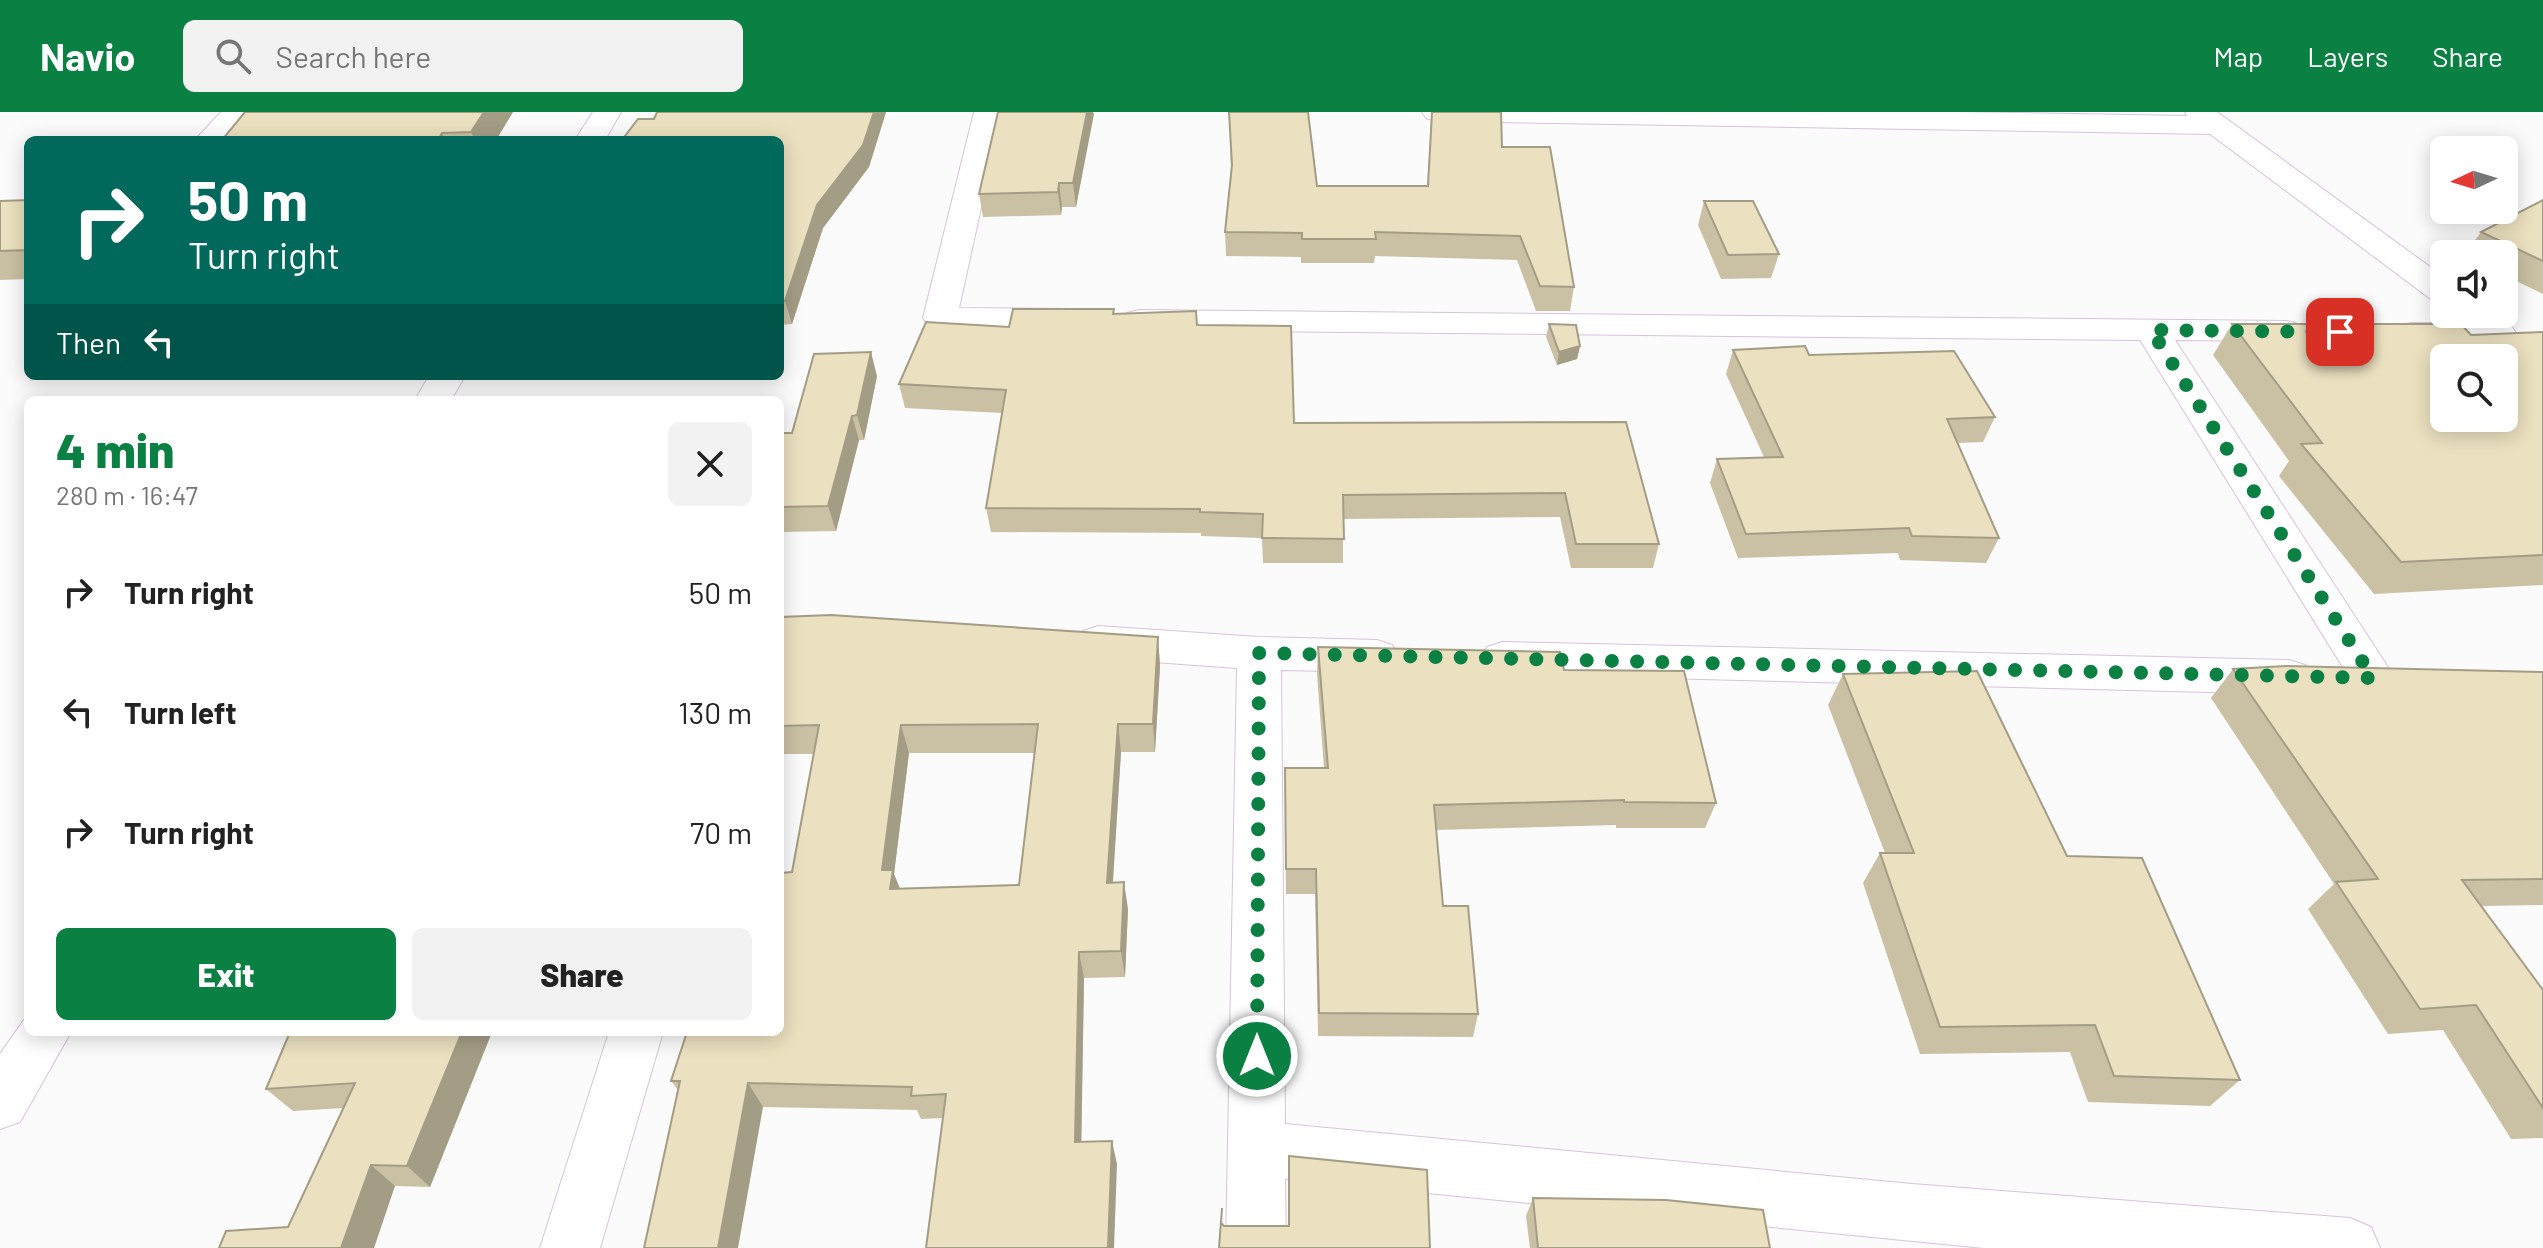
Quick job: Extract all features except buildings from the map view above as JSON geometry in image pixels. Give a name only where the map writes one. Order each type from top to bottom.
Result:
[{"type":"street","points":[[214,136],[237,112]]},
{"type":"street","points":[[592,136],[607,112]]},
{"type":"street","points":[[988,112],[940,318],[2325,332]]},
{"type":"street","points":[[1436,112],[2208,118],[2430,283]]},
{"type":"street","points":[[2372,332],[2499,333],[2492,328]]},
{"type":"street","points":[[2151,330],[2373,678]]},
{"type":"street","points":[[1051,639],[1259,653],[1418,657]]},
{"type":"street","points":[[1256,1248],[1259,653]]},
{"type":"street","points":[[1466,658],[2419,679]]},
{"type":"street","points":[[0,1103],[42,1036]]},
{"type":"street","points":[[570,1248],[635,1036]]},
{"type":"street","points":[[1256,1149],[1917,1230],[2350,1248]]},
{"type":"route","points":[[1257,1056],[1259,653],[2373,678],[2151,330],[2340,332]]}]
